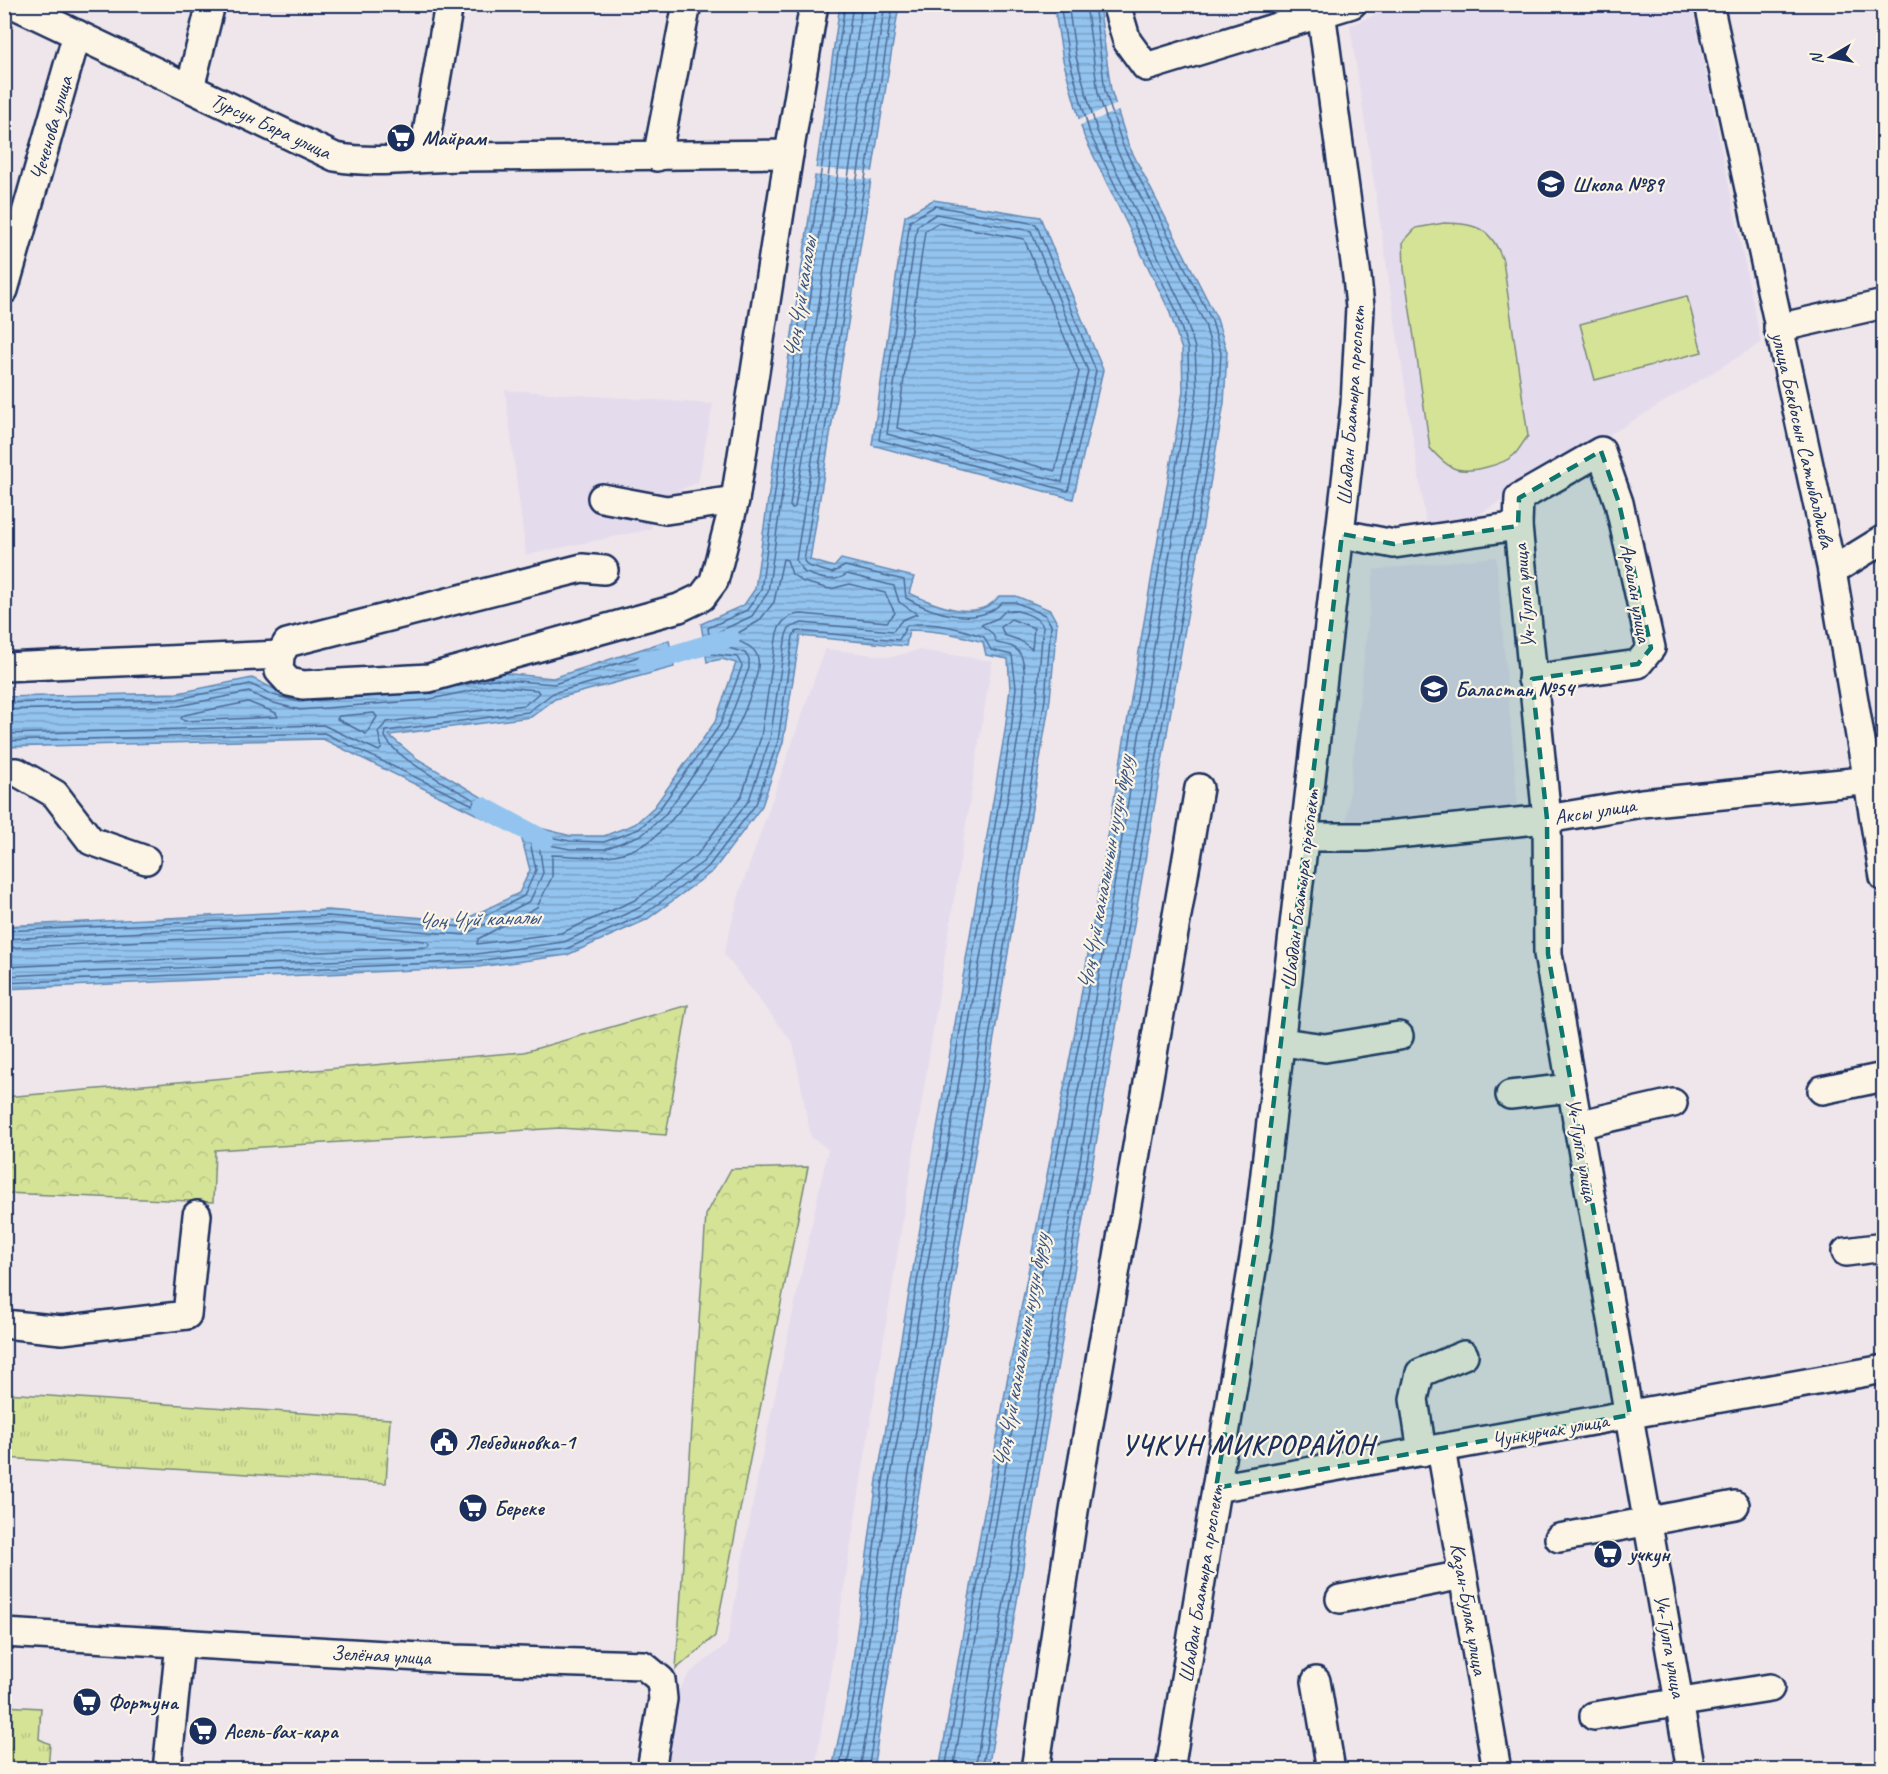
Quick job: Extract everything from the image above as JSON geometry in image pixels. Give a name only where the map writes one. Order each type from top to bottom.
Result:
[{"type":"street","name":"Турсун Бяра улица","points":[[13,4],[335,157],[363,162],[423,157],[657,157],[789,154]]},
{"type":"street","points":[[190,88],[211,4]]},
{"type":"street","points":[[423,157],[449,4]]},
{"type":"street","points":[[657,157],[687,4]]},
{"type":"street","points":[[604,570],[582,568],[287,643],[280,655],[279,670],[289,682],[303,685],[429,678],[679,608],[702,597],[714,581],[735,500],[814,4]]},
{"type":"street","points":[[1116,4],[1127,41],[1146,67],[1320,9],[1352,4]]},
{"type":"street","name":"улица Бекбосын Сатыбалдиева","points":[[1709,4],[1875,780],[1884,878]]},
{"type":"street","name":"Шабдан Баатыра проспект","points":[[1170,1770],[1258,1233],[1342,534],[1355,405],[1360,307],[1320,9]]},
{"type":"street","name":"Чеченова улица","points":[[4,290],[77,34]]},
{"type":"street","points":[[1778,328],[1884,304]]},
{"type":"street","name":"Уч-Тулга улица","points":[[1601,451],[1519,498],[1518,526],[1547,819],[1548,954],[1692,1770]]},
{"type":"street","name":"Арашан улица","points":[[1532,679],[1638,664],[1651,648],[1619,503],[1601,451]]},
{"type":"street","points":[[602,498],[666,510],[735,500]]},
{"type":"street","points":[[1342,534],[1394,544],[1518,526]]},
{"type":"street","points":[[1832,571],[1884,539]]},
{"type":"street","points":[[4,667],[107,660],[280,655]]},
{"type":"street","points":[[4,772],[17,772],[55,794],[91,841],[146,860]]},
{"type":"street","name":"Аксы улица","points":[[1306,837],[1366,837],[1547,819],[1642,803],[1875,780]]},
{"type":"street","points":[[1035,1770],[1074,1511],[1199,788]]},
{"type":"street","points":[[1282,1042],[1325,1048],[1399,1036]]},
{"type":"street","points":[[1822,1090],[1884,1077]]},
{"type":"street","points":[[1510,1095],[1570,1088]]},
{"type":"street","points":[[1577,1125],[1672,1102]]},
{"type":"street","points":[[4,1324],[62,1330],[187,1315],[197,1215]]},
{"type":"street","points":[[1846,1252],[1884,1246]]},
{"type":"street","name":"Казан-Булак улица","points":[[1464,1355],[1420,1373],[1414,1399],[1431,1451],[1463,1575],[1497,1770]]},
{"type":"street","name":"Чункурчак улица","points":[[1216,1488],[1884,1369]]},
{"type":"street","points":[[1559,1538],[1735,1506]]},
{"type":"street","points":[[1340,1599],[1463,1575]]},
{"type":"street","name":"Зелёная улица","points":[[4,1633],[455,1659],[643,1665],[661,1680],[663,1699],[651,1770]]},
{"type":"street","points":[[167,1770],[180,1643]]},
{"type":"street","points":[[1316,1681],[1331,1770]]},
{"type":"street","points":[[1594,1716],[1770,1689]]},
{"type":"highlighted area","points":[[1601,451],[1619,503],[1651,648],[1638,664],[1532,679],[1547,819],[1548,954],[1630,1415],[1216,1488],[1258,1233],[1342,534],[1394,544],[1518,526],[1519,498]]},
{"type":"shaded area","name":"Школа №89","points":[[1400,5],[1692,5],[1761,343],[1476,516],[1426,523],[1350,25]]},
{"type":"shaded area","points":[[505,390],[713,404],[698,482],[650,504],[651,529],[526,555]]},
{"type":"shaded area","name":"Баластан №54","points":[[1496,557],[1518,808],[1346,824],[1374,570]]},
{"type":"shaded area","points":[[825,649],[892,657],[919,650],[992,661],[815,1769],[663,1770],[672,1700],[690,1673],[727,1644],[760,1466],[828,1149],[811,1137],[793,1043],[724,954],[740,892]]},
{"type":"green space","points":[[1444,223],[1466,224],[1482,230],[1499,250],[1503,261],[1528,436],[1509,459],[1478,469],[1452,468],[1430,448],[1404,269],[1403,242],[1416,228]]},
{"type":"green space","points":[[1687,296],[1702,352],[1595,380],[1580,324]]},
{"type":"green space","points":[[688,1005],[666,1135],[560,1128],[215,1150],[213,1202],[5,1193],[5,1097],[524,1052]]},
{"type":"green space","points":[[808,1167],[715,1636],[676,1669],[706,1215],[731,1169]]},
{"type":"green space","points":[[5,1393],[390,1419],[386,1483],[5,1458]]},
{"type":"green space","points":[[4,1706],[41,1708],[39,1739],[50,1744],[48,1769],[5,1769]]},
{"type":"water","points":[[840,5],[899,5],[810,560],[834,567],[841,559],[914,577],[909,593],[956,610],[980,609],[999,596],[1016,596],[1050,610],[1057,623],[1050,699],[873,1769],[832,1769],[849,1690],[877,1480],[1005,731],[1010,688],[1008,659],[986,655],[983,642],[938,632],[909,630],[906,646],[800,636],[783,742],[762,806],[713,871],[646,920],[567,955],[478,967],[5,989],[4,926],[328,910],[462,921],[519,893],[530,870],[520,832],[524,824],[571,836],[604,836],[635,824],[654,807],[715,722],[736,663],[722,659],[707,662],[701,624],[744,605],[755,589]]},
{"type":"water","name":"Чоң Чүй каналынын нугун буруу","points":[[1054,5],[1099,5],[1111,90],[1128,144],[1217,319],[1227,352],[1224,403],[988,1769],[939,1770],[1009,1370],[1074,1037],[1183,391],[1182,350],[1169,310],[1084,136],[1063,60]]},
{"type":"water","points":[[933,200],[1040,217],[1103,370],[1073,499],[872,445],[905,216]]},
{"type":"water","points":[[669,640],[674,667],[555,699],[531,717],[389,735],[416,758],[508,813],[500,826],[323,739],[5,747],[4,697],[178,693],[252,678],[274,689],[300,696],[492,672],[553,678]]},
{"type":"pier","points":[[1118,104],[1121,110],[1078,126],[1077,120]]},
{"type":"pier","points":[[813,168],[875,172],[874,180],[812,175]]},
{"type":"waterway","name":"Чоң Чүй каналы","points":[[646,663],[730,638]]},
{"type":"waterway","points":[[483,807],[544,840]]},
{"type":"place","name":"Майрам","points":[[401,138]]},
{"type":"place","name":"Школа №89","points":[[1551,184]]},
{"type":"place","name":"Баластан №54","points":[[1434,689]]},
{"type":"place","name":"Лебединовка-1","points":[[444,1442]]},
{"type":"place","name":"Береке","points":[[473,1508]]},
{"type":"place","name":"учкун","points":[[1608,1554]]},
{"type":"place","name":"Фортуна","points":[[87,1702]]},
{"type":"place","name":"Асель-вах-кара","points":[[203,1731]]},
{"type":"district","name":"УЧКУН МИКРОРАЙОН","points":[[1248,1445]]}]
